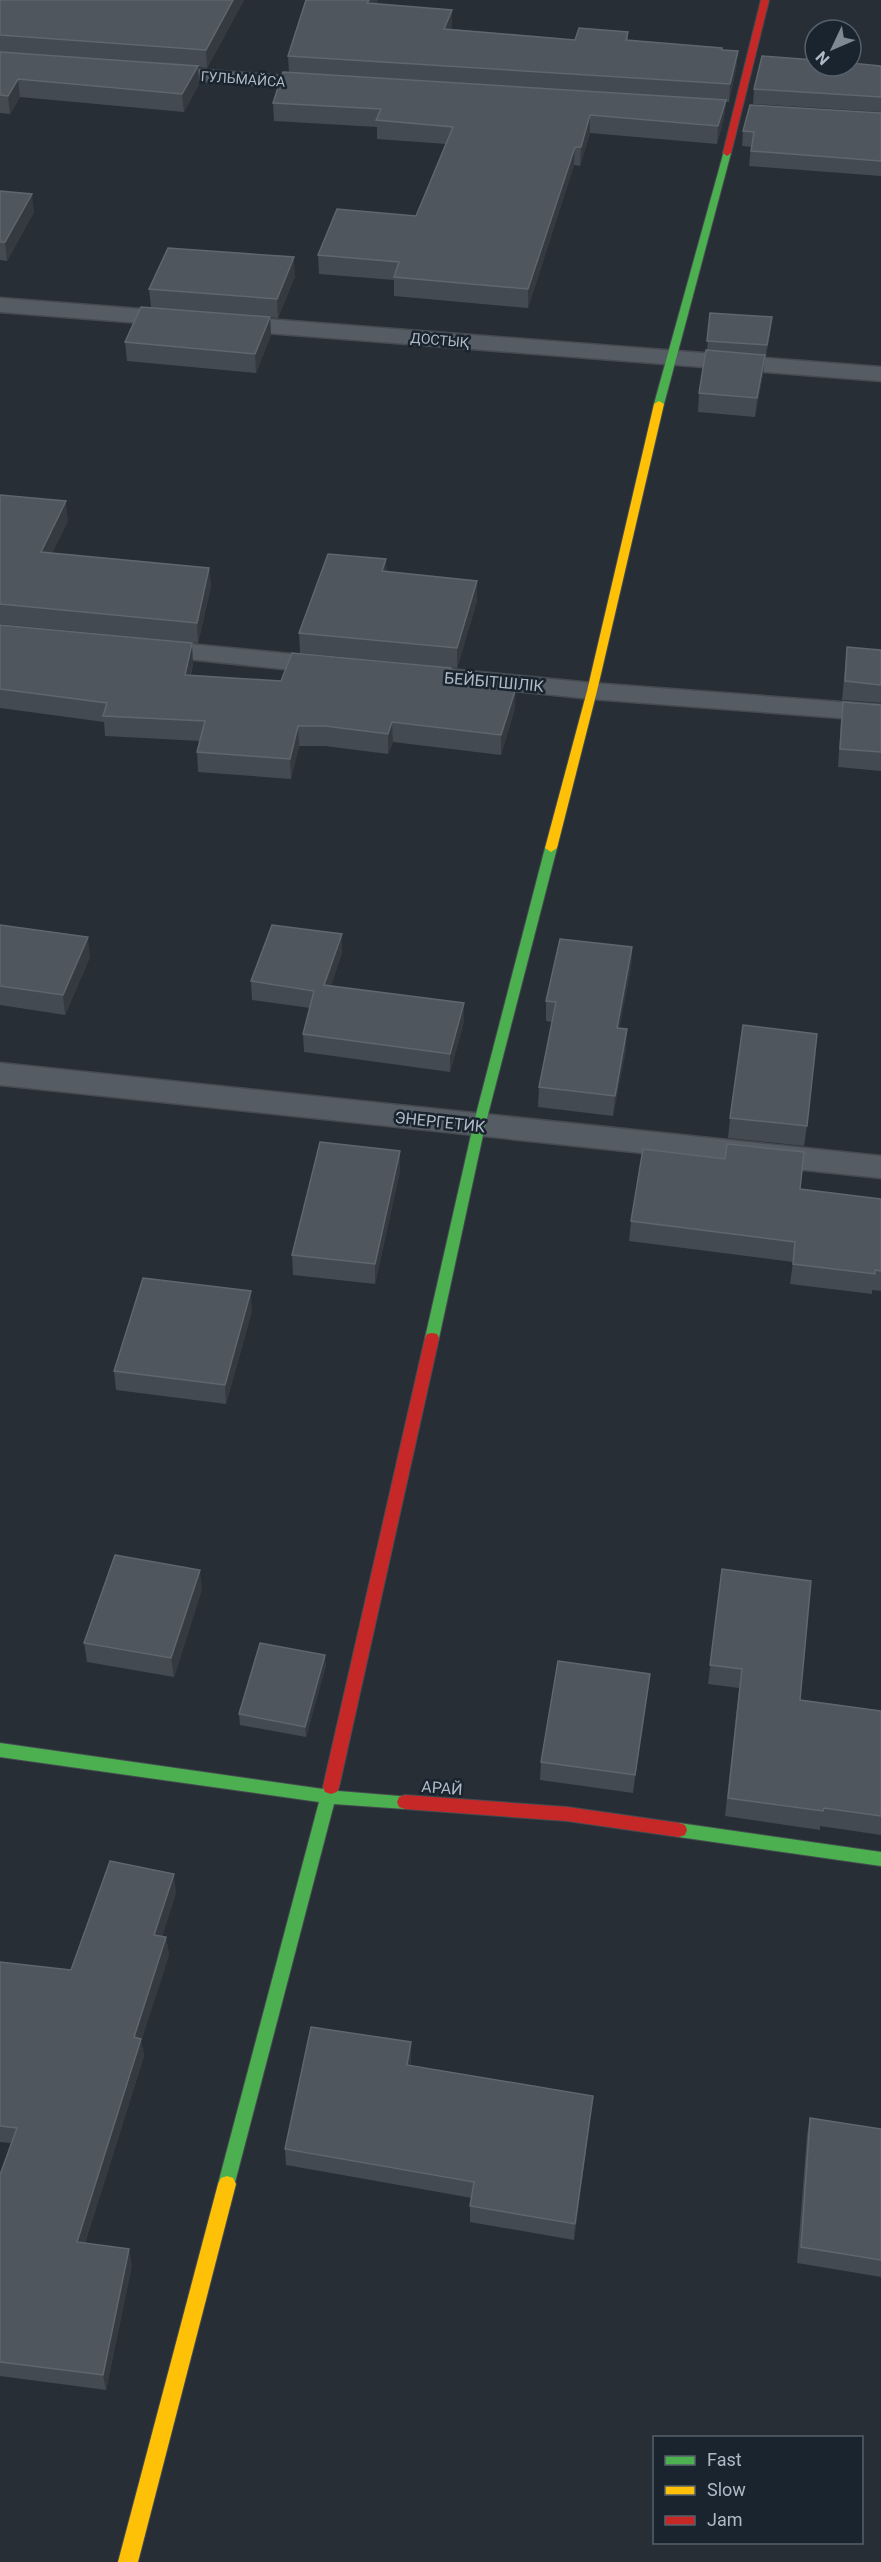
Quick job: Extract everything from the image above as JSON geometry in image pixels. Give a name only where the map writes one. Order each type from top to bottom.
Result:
[{"type":"street","points":[[128,2562],[329,1797],[479,1126],[592,691],[670,358],[739,110],[765,0]]},
{"type":"street","name":"ГУЛЬМАЙСА","points":[[129,71],[341,86]]},
{"type":"street","points":[[715,109],[762,112]]},
{"type":"street","name":"ДОСТЫҚ","points":[[0,305],[881,375]]},
{"type":"street","name":"БЕЙБІТШІЛІК","points":[[118,646],[592,691],[881,714]]},
{"type":"street","name":"ЭНЕРГЕТИК","points":[[0,1074],[881,1167]]},
{"type":"street","name":"АРАЙ","points":[[0,1750],[329,1797],[567,1814],[881,1859]]},
{"type":"building","points":[[0,0],[233,0],[206,50],[0,35]]},
{"type":"building","points":[[306,0],[369,0],[367,3],[452,10],[444,29],[575,40],[579,28],[628,32],[626,40],[738,51],[730,84],[288,56]]},
{"type":"building","points":[[0,52],[198,66],[182,94],[18,79],[8,96],[0,95]]},
{"type":"building","points":[[762,56],[803,59],[803,78],[863,78],[863,64],[881,66],[881,97],[754,89]]},
{"type":"building","points":[[283,72],[726,100],[718,126],[590,115],[581,147],[575,147],[528,289],[394,277],[399,262],[318,255],[337,209],[416,216],[453,127],[376,120],[381,109],[273,103]]},
{"type":"building","points":[[750,105],[881,113],[881,161],[751,151],[754,132],[743,131]]},
{"type":"building","points":[[0,191],[32,194],[5,242],[0,242]]},
{"type":"building","points":[[168,248],[294,257],[277,299],[149,289]]},
{"type":"building","points":[[141,307],[270,317],[255,354],[125,342]]},
{"type":"building","points":[[710,313],[772,317],[767,345],[707,341]]},
{"type":"building","points":[[706,350],[765,355],[757,398],[699,393]]},
{"type":"building","points":[[0,495],[66,501],[41,552],[209,568],[197,623],[0,604]]},
{"type":"building","points":[[328,554],[386,559],[382,571],[477,581],[457,648],[299,633]]},
{"type":"building","points":[[0,625],[192,643],[185,675],[281,681],[292,653],[451,668],[448,680],[516,688],[501,735],[392,722],[388,734],[325,726],[298,726],[290,759],[197,752],[205,721],[103,716],[107,703],[0,689]]},
{"type":"building","points":[[847,647],[881,650],[881,685],[845,681]]},
{"type":"building","points":[[843,702],[881,705],[881,752],[840,749]]},
{"type":"building","points":[[0,925],[88,937],[63,995],[0,986]]},
{"type":"building","points":[[272,925],[342,934],[324,985],[464,1003],[450,1054],[303,1034],[314,991],[251,981]]},
{"type":"building","points":[[560,939],[632,947],[617,1028],[627,1029],[615,1096],[539,1087],[556,1002],[546,1001]]},
{"type":"building","points":[[743,1025],[817,1034],[807,1126],[730,1118]]},
{"type":"building","points":[[320,1142],[400,1151],[375,1264],[292,1255]]},
{"type":"building","points":[[727,1144],[804,1152],[800,1189],[881,1199],[881,1271],[875,1270],[875,1274],[793,1264],[795,1242],[631,1221],[643,1149],[725,1159]]},
{"type":"building","points":[[143,1278],[251,1291],[225,1385],[114,1371]]},
{"type":"building","points":[[115,1555],[200,1570],[171,1658],[84,1643]]},
{"type":"building","points":[[722,1569],[811,1581],[800,1700],[881,1711],[881,1816],[824,1808],[823,1811],[728,1798],[742,1669],[710,1665]]},
{"type":"building","points":[[260,1643],[325,1655],[305,1727],[239,1714]]},
{"type":"building","points":[[558,1661],[650,1674],[635,1775],[541,1762]]},
{"type":"building","points":[[110,1861],[174,1874],[154,1935],[166,1937],[134,2037],[141,2039],[77,2242],[129,2249],[103,2375],[0,2362],[0,2175],[17,2128],[0,2126],[0,1962],[71,1970]]},
{"type":"building","points":[[311,2027],[411,2042],[407,2065],[593,2096],[575,2224],[470,2206],[474,2182],[285,2149]]},
{"type":"building","points":[[810,2118],[881,2129],[881,2260],[801,2247]]},
{"type":"traffic: fast","points":[[659,404],[727,153]]},
{"type":"traffic: fast","points":[[432,1338],[479,1126],[551,848]]},
{"type":"traffic: fast","points":[[0,1750],[329,1797],[405,1802]]},
{"type":"traffic: fast","points":[[227,2184],[331,1787]]},
{"type":"traffic: fast","points":[[679,1830],[881,1859]]},
{"type":"traffic: slow","points":[[551,848],[592,691],[659,404]]},
{"type":"traffic: slow","points":[[128,2562],[227,2184]]},
{"type":"traffic: jam","points":[[727,153],[765,0]]},
{"type":"traffic: jam","points":[[331,1787],[432,1338]]},
{"type":"traffic: jam","points":[[405,1802],[567,1814],[679,1830]]}]
